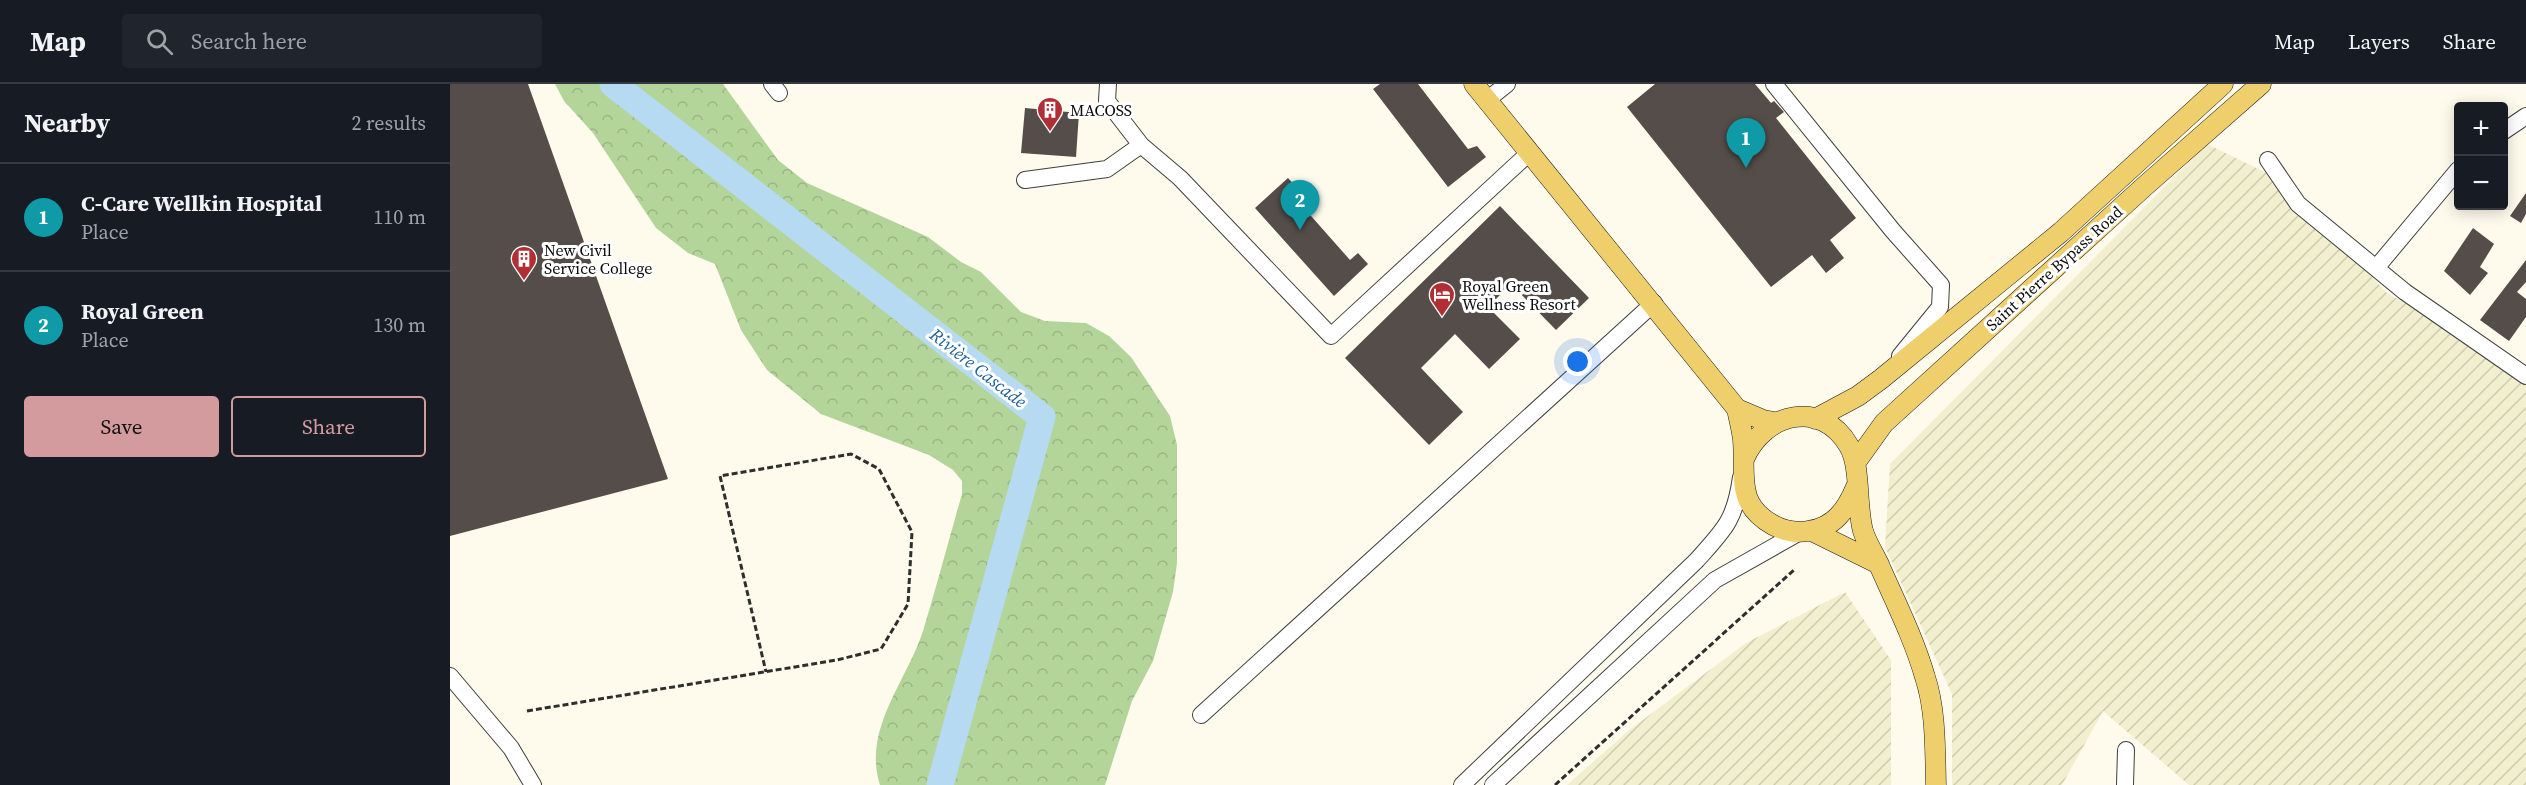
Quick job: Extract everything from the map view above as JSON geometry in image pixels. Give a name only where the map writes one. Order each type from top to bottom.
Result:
[{"type":"main road","points":[[1474,84],[1528,154],[1654,303],[1737,409],[1756,418],[1775,422],[1801,417],[1815,419],[1829,425],[1841,435],[1856,462],[1856,487],[1862,527],[1926,678],[1934,738],[1936,785]]},
{"type":"main road","name":"Saint Pierre Bypass Road","points":[[1815,419],[1858,396],[1881,379],[2061,232],[2223,84]]},
{"type":"main road","name":"Saint Pierre Bypass Road","points":[[1856,462],[1884,423],[2261,84]]},
{"type":"main road","points":[[1737,409],[1744,488],[1764,520],[1781,529],[1806,532],[1879,564]]},
{"type":"main road","points":[[1743,464],[1756,437],[1775,422]]},
{"type":"main road","points":[[1806,532],[1828,525],[1840,515],[1850,502],[1856,487]]},
{"type":"street","points":[[1108,84],[1107,101],[1141,145],[1180,178],[1331,336],[1528,154]]},
{"type":"street","points":[[1486,100],[1507,84]]},
{"type":"street","points":[[1774,84],[1941,285],[1940,307],[1881,379]]},
{"type":"street","points":[[2508,128],[2526,116]]},
{"type":"street","points":[[1025,180],[1107,169],[1141,145]]},
{"type":"street","points":[[2268,160],[2298,204],[2405,292],[2526,376]]},
{"type":"street","points":[[2376,268],[2454,175]]},
{"type":"street","points":[[1201,715],[1654,303]]},
{"type":"street","points":[[1462,785],[1703,554],[1728,525],[1737,505],[1743,464]]},
{"type":"street","points":[[1493,785],[1715,580],[1806,532]]},
{"type":"street","points":[[450,676],[511,748],[533,785]]},
{"type":"street","points":[[2125,785],[2126,750]]},
{"type":"path","points":[[527,711],[766,672],[837,660],[881,649],[908,604],[912,532],[879,469],[851,454],[720,476],[766,672]]},
{"type":"path","points":[[1555,785],[1795,569]]},
{"type":"shaded area","points":[[2207,144],[2283,181],[2387,293],[2526,372],[2526,785],[2189,785],[2103,711],[2062,785],[1952,785],[1952,694],[1885,547],[1890,464]]},
{"type":"shaded area","points":[[1845,592],[1891,660],[1891,785],[1567,785],[1628,731],[1746,643]]},
{"type":"green space","points":[[555,84],[723,84],[778,160],[807,183],[928,237],[961,262],[981,272],[1021,312],[1045,321],[1086,323],[1109,336],[1131,357],[1170,416],[1177,445],[1177,563],[1173,592],[1153,661],[1132,701],[1105,785],[880,785],[876,764],[881,725],[923,631],[962,494],[962,481],[953,470],[929,455],[821,414],[767,370],[741,330],[715,264],[688,253],[656,228],[593,133],[564,101]]},
{"type":"building","name":"New Civil Service College","points":[[450,84],[528,84],[668,479],[450,536]]},
{"type":"building","points":[[1380,84],[1418,84],[1468,149],[1477,146],[1486,157],[1448,187],[1373,89]]},
{"type":"building","points":[[1655,84],[1755,84],[1771,103],[1774,101],[1784,112],[1776,118],[1856,218],[1830,240],[1844,258],[1826,273],[1812,255],[1771,287],[1627,107]]},
{"type":"building","name":"MACOSS","points":[[1025,108],[1079,113],[1076,157],[1021,153]]},
{"type":"building","points":[[1288,178],[1302,193],[1296,199],[1350,260],[1358,253],[1368,264],[1334,296],[1255,208]]},
{"type":"building","points":[[2526,193],[2526,214],[2521,223],[2510,216]]},
{"type":"building","name":"Royal Green Wellness Resort","points":[[1500,206],[1589,298],[1556,330],[1511,284],[1488,307],[1520,339],[1489,369],[1455,334],[1421,368],[1463,412],[1429,445],[1345,358]]},
{"type":"building","points":[[2473,228],[2494,244],[2480,267],[2488,273],[2470,295],[2444,271]]},
{"type":"building","points":[[2526,260],[2526,282],[2517,292],[2526,299],[2526,317],[2509,341],[2480,320]]},
{"type":"waterway","name":"Rivière Cascade","points":[[613,84],[1042,417],[940,785]]},
{"type":"place","name":"MACOSS","points":[[1050,133]]},
{"type":"place","name":"C-Care Wellkin Hospital","points":[[1746,168]]},
{"type":"place","name":"Royal Green","points":[[1300,230]]},
{"type":"place","name":"New Civil Service College","points":[[524,282]]},
{"type":"place","name":"Royal Green Wellness Resort","points":[[1442,318]]}]
